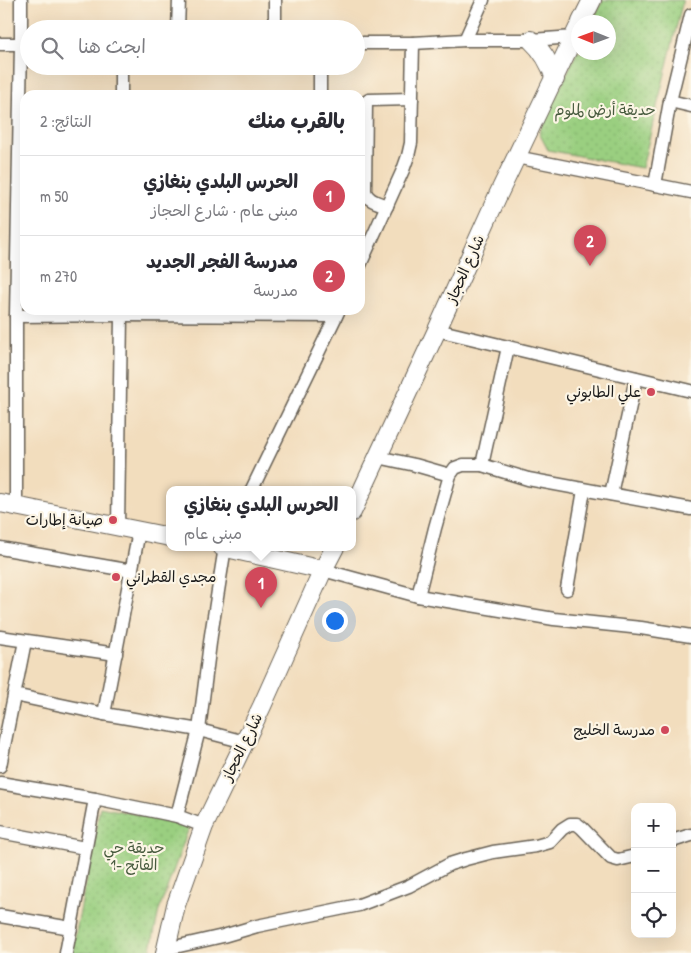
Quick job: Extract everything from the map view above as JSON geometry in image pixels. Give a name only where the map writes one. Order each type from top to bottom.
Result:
[{"type":"main road","name":"شارع الحجاز","points":[[585,15],[592,0]]},
{"type":"main road","points":[[531,40],[550,64],[555,79]]},
{"type":"main road","name":"شارع الحجاز","points":[[356,504],[516,157],[571,44]]},
{"type":"main road","points":[[8,504],[166,536]]},
{"type":"main road","points":[[241,551],[323,570]]},
{"type":"main road","name":"شارع الحجاز","points":[[165,951],[176,905],[204,826],[333,551]]},
{"type":"street","points":[[21,0],[23,20]]},
{"type":"street","points":[[178,20],[179,0]]},
{"type":"street","points":[[275,0],[275,20]]},
{"type":"street","points":[[465,40],[483,0]]},
{"type":"street","points":[[655,185],[670,101],[690,21]]},
{"type":"street","points":[[365,43],[531,40],[571,31]]},
{"type":"street","points":[[365,247],[387,206],[408,156],[411,143],[413,43]]},
{"type":"street","points":[[0,44],[20,44]]},
{"type":"street","points":[[24,75],[24,90]]},
{"type":"street","points":[[121,75],[121,90]]},
{"type":"street","points":[[320,75],[320,90]]},
{"type":"street","points":[[387,206],[371,200],[365,191],[366,102],[369,100],[412,99]]},
{"type":"street","points":[[670,101],[691,106]]},
{"type":"street","points":[[516,157],[691,192]]},
{"type":"street","points":[[8,504],[20,247]]},
{"type":"street","points":[[16,316],[121,315],[118,526]]},
{"type":"street","points":[[253,486],[336,315]]},
{"type":"street","points":[[437,330],[691,391]]},
{"type":"street","points":[[482,465],[508,348]]},
{"type":"street","points":[[611,494],[636,378]]},
{"type":"street","points":[[378,457],[450,474]]},
{"type":"street","points":[[418,596],[434,528],[450,474],[455,468],[463,464],[482,465],[528,479],[691,509]]},
{"type":"street","points":[[567,589],[584,490]]},
{"type":"street","points":[[104,714],[139,531]]},
{"type":"street","points":[[0,548],[132,571]]},
{"type":"street","points":[[177,816],[199,730],[210,636],[223,551]]},
{"type":"street","points":[[323,570],[418,596],[554,619],[641,628],[691,636]]},
{"type":"street","points":[[0,637],[116,654]]},
{"type":"street","points":[[0,766],[26,641]]},
{"type":"street","points":[[14,695],[104,714],[199,730],[245,742]]},
{"type":"street","points":[[0,784],[177,816],[204,826]]},
{"type":"street","points":[[66,953],[95,800]]},
{"type":"street","points":[[165,951],[257,926],[359,905],[409,886],[450,864],[466,858],[550,842],[562,829],[570,824],[577,824],[582,828],[611,858],[618,860],[631,857]]},
{"type":"street","points":[[0,832],[85,848]]},
{"type":"street","points":[[676,840],[691,835]]},
{"type":"street","points":[[0,916],[71,928]]},
{"type":"green space","name":"حديقة أرض لملوم","points":[[603,0],[683,0],[642,168],[548,150],[539,133],[573,60],[616,60],[616,15],[596,15]]},
{"type":"green space","name":"حديقة حي الفاتح -1","points":[[100,807],[190,825],[159,910],[150,953],[72,953]]},
{"type":"place","name":"مدرسة الفجر الجديد","points":[[590,266]]},
{"type":"place","name":"علي الطابوني","points":[[651,392]]},
{"type":"place","name":"صيانة إطارات","points":[[113,520]]},
{"type":"place","name":"مجدي القطراني","points":[[116,577]]},
{"type":"place","name":"الحرس البلدي بنغازي","points":[[261,608]]},
{"type":"place","name":"مدرسة الخليج","points":[[665,730]]}]
